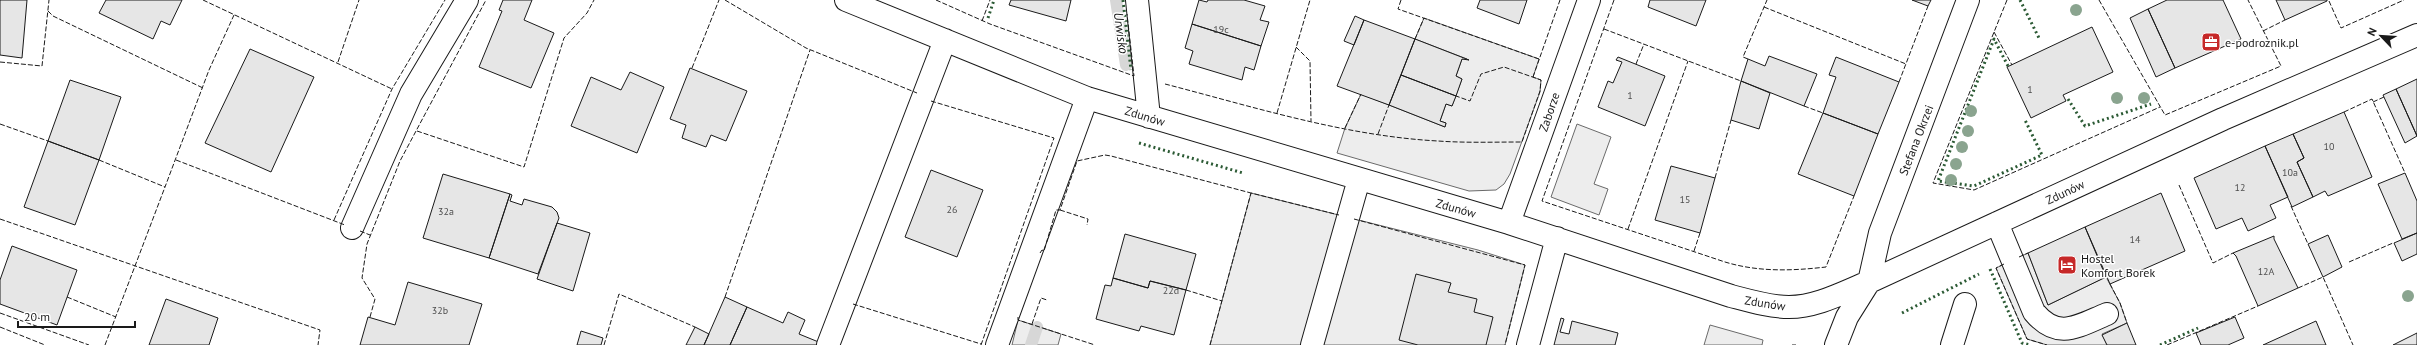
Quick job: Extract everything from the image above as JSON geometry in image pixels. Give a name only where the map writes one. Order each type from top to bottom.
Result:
[{"type":"street","points":[[352,228],[411,94],[467,0]]},
{"type":"street","name":"Zdunów","points":[[846,0],[1087,98],[1509,223],[1731,296],[1762,304],[1789,307],[1812,304],[1869,282],[2223,119],[2417,35]]},
{"type":"street","points":[[1137,0],[1149,117]]},
{"type":"street","name":"Zaborze","points":[[1509,223],[1589,0]]},
{"type":"street","name":"Stefana Okrzei","points":[[1836,345],[1848,317],[1869,282],[1880,233],[1968,0]]},
{"type":"street","points":[[828,345],[945,40]]},
{"type":"street","points":[[997,345],[1087,98]]},
{"type":"street","points":[[1312,345],[1359,179]]},
{"type":"street","points":[[1997,223],[2034,312],[2042,322],[2061,329],[2072,329],[2107,314]]},
{"type":"street","points":[[1528,345],[1557,238]]},
{"type":"street","points":[[1952,345],[1965,304]]},
{"type":"shaded area","points":[[1424,18],[1539,59],[1533,77],[1541,80],[1540,92],[1510,174],[1504,184],[1496,190],[1469,191],[1337,153],[1345,128],[1361,94],[1445,127],[1446,123],[1440,121],[1446,104],[1452,106],[1462,79],[1456,76],[1462,59],[1467,59],[1415,39]]},
{"type":"shaded area","points":[[1577,124],[1611,137],[1594,184],[1608,189],[1599,215],[1551,197]]},
{"type":"shaded area","points":[[1251,193],[1478,250],[1525,265],[1505,345],[1210,345]]},
{"type":"shaded area","points":[[2028,253],[2048,305],[2106,277],[2120,303],[2127,323],[2102,334],[2107,345],[2047,345],[2027,339],[1996,268]]},
{"type":"shaded area","points":[[1018,320],[1061,334],[1058,345],[1012,345]]},
{"type":"shaded area","points":[[1710,325],[1763,340],[1762,345],[1704,345]]},
{"type":"building","points":[[0,0],[27,0],[22,58],[0,55]]},
{"type":"building","points":[[106,0],[182,0],[170,25],[161,21],[153,39],[99,13]]},
{"type":"building","points":[[503,0],[532,0],[524,20],[554,33],[531,88],[479,67],[502,11],[499,10]]},
{"type":"building","points":[[1011,0],[1071,0],[1066,21],[1009,5]]},
{"type":"building","points":[[1199,0],[1207,2],[1208,0],[1244,0],[1265,6],[1260,20],[1269,22],[1261,46],[1192,24]]},
{"type":"building","points":[[1480,0],[1527,0],[1519,24],[1477,8]]},
{"type":"building","points":[[1650,0],[1706,0],[1696,26],[1648,7]]},
{"type":"building","points":[[1912,0],[1931,0],[1928,6]]},
{"type":"building","points":[[2167,0],[2223,0],[2241,39],[2175,68],[2148,9]]},
{"type":"building","points":[[2276,0],[2327,0],[2327,1],[2285,20]]},
{"type":"building","points":[[2148,9],[2175,68],[2156,77],[2130,18]]},
{"type":"building","points":[[1355,16],[1364,20],[1354,45],[1344,41]]},
{"type":"building","points":[[1364,20],[1415,39],[1389,105],[1337,86]]},
{"type":"building","points":[[1192,24],[1261,46],[1254,70],[1245,67],[1242,80],[1189,64],[1193,51],[1185,48]]},
{"type":"building","points":[[2092,27],[2113,72],[2063,95],[2066,101],[2031,118],[2007,67]]},
{"type":"building","points":[[1415,39],[1469,60],[1462,59],[1456,76],[1462,79],[1456,96],[1401,75]]},
{"type":"building","points":[[250,49],[314,77],[271,172],[205,143]]},
{"type":"building","points":[[1769,56],[1817,74],[1804,106],[1741,81],[1748,59],[1765,66]]},
{"type":"building","points":[[1618,57],[1665,76],[1645,126],[1598,107],[1608,81],[1613,83],[1622,62],[1616,60]]},
{"type":"building","points":[[1836,57],[1899,82],[1878,134],[1823,113],[1836,77],[1829,75]]},
{"type":"building","points":[[690,68],[747,91],[726,141],[711,135],[706,147],[682,138],[686,125],[670,119]]},
{"type":"building","points":[[630,72],[664,87],[637,153],[571,126],[591,77],[621,90]]},
{"type":"building","points":[[1401,75],[1456,96],[1452,106],[1446,104],[1440,121],[1446,123],[1445,127],[1389,105]]},
{"type":"building","points":[[2417,79],[2417,136],[2396,89]]},
{"type":"building","points":[[70,80],[121,97],[99,160],[48,141]]},
{"type":"building","points":[[1741,81],[1770,93],[1759,129],[1731,120]]},
{"type":"building","points":[[2396,89],[2417,136],[2405,143],[2383,95]]},
{"type":"building","points":[[2344,112],[2372,177],[2328,196],[2325,191],[2313,197],[2297,162],[2304,158],[2293,134]]},
{"type":"building","points":[[1823,113],[1878,134],[1854,196],[1798,174]]},
{"type":"building","points":[[2293,134],[2304,158],[2297,162],[2313,197],[2292,207],[2265,146]]},
{"type":"building","points":[[48,141],[99,160],[75,225],[24,207]]},
{"type":"building","points":[[2265,146],[2288,197],[2270,205],[2276,218],[2248,231],[2242,218],[2216,229],[2194,178]]},
{"type":"building","points":[[1671,166],[1715,178],[1700,233],[1655,220]]},
{"type":"building","points":[[931,170],[983,190],[957,257],[905,237]]},
{"type":"building","points":[[2405,173],[2417,201],[2417,233],[2402,239],[2378,184]]},
{"type":"building","points":[[443,174],[510,194],[489,258],[423,238]]},
{"type":"building","points":[[2161,193],[2185,251],[2110,284],[2085,227]]},
{"type":"building","points":[[510,194],[512,195],[510,201],[522,205],[524,199],[552,207],[557,212],[559,218],[538,274],[489,258]]},
{"type":"building","points":[[557,223],[590,233],[573,291],[537,279]]},
{"type":"building","name":"Hostel Komfort Borek","points":[[2085,227],[2106,277],[2048,305],[2028,253]]},
{"type":"building","points":[[2417,233],[2417,254],[2402,261],[2394,243]]},
{"type":"building","points":[[1125,234],[1196,254],[1186,290],[1150,281],[1148,288],[1113,278]]},
{"type":"building","points":[[2328,235],[2342,267],[2323,277],[2308,244]]},
{"type":"building","points":[[2274,236],[2274,239],[2298,288],[2258,306],[2236,256],[2233,253]]},
{"type":"building","points":[[12,246],[77,270],[57,325],[0,304],[0,280]]},
{"type":"building","points":[[1416,274],[1451,283],[1448,292],[1477,299],[1474,312],[1493,317],[1486,345],[1418,345],[1399,340]]},
{"type":"building","points":[[1113,278],[1148,288],[1150,281],[1186,290],[1174,335],[1141,326],[1139,331],[1096,319],[1105,285],[1111,286]]},
{"type":"building","points":[[408,282],[482,304],[469,345],[360,345],[368,317],[395,325]]},
{"type":"building","points":[[725,297],[747,307],[730,345],[704,345]]},
{"type":"building","points":[[166,299],[218,318],[209,345],[149,345]]},
{"type":"building","points":[[747,307],[783,323],[788,312],[805,320],[799,334],[821,343],[820,345],[730,345]]},
{"type":"building","points":[[2235,317],[2244,338],[2228,345],[2201,345],[2196,333]]},
{"type":"building","points":[[1561,318],[1564,319],[1560,332],[1569,334],[1572,321],[1618,333],[1615,345],[1554,345]]},
{"type":"building","points":[[2316,321],[2326,345],[2263,345]]},
{"type":"building","points":[[2127,323],[2136,345],[2107,345],[2102,335]]},
{"type":"building","points":[[695,327],[709,334],[704,345],[686,345]]},
{"type":"building","points":[[581,331],[603,338],[601,345],[577,345]]},
{"type":"building","points":[[2417,333],[2417,345],[2393,345]]},
{"type":"waterway","name":"Urwisko","points":[[1116,0],[1126,65]]},
{"type":"waterway","name":"Urwisko","points":[[1031,345],[1037,327]]},
{"type":"hedge","points":[[988,18],[994,0]]},
{"type":"hedge","points":[[1123,0],[1131,70]]},
{"type":"hedge","points":[[2020,0],[2040,40]]},
{"type":"hedge","points":[[2008,66],[1994,39],[1938,181],[1974,186],[2042,155],[2025,120]]},
{"type":"hedge","points":[[2068,99],[2085,126],[2151,104]]},
{"type":"hedge","points":[[1139,143],[1243,173]]},
{"type":"hedge","points":[[1990,269],[2022,343],[2030,345]]},
{"type":"hedge","points":[[1902,313],[1979,274]]},
{"type":"hedge","points":[[2160,345],[2198,328]]},
{"type":"fence","points":[[0,62],[42,66],[49,0]]},
{"type":"fence","points":[[203,0],[392,89]]},
{"type":"fence","points":[[338,62],[359,0]]},
{"type":"fence","points":[[334,220],[392,89],[445,0]]},
{"type":"fence","points":[[370,317],[375,299],[362,278],[367,244],[400,161],[486,0]]},
{"type":"fence","points":[[417,131],[524,167],[564,38],[587,13],[594,0]]},
{"type":"fence","points":[[692,68],[719,0]]},
{"type":"fence","points":[[725,0],[806,48],[917,93]]},
{"type":"fence","points":[[936,0],[990,24],[1134,76],[1127,14]]},
{"type":"fence","points":[[982,21],[990,0]]},
{"type":"fence","points":[[1277,113],[1310,0]]},
{"type":"fence","points":[[1401,0],[1398,9],[1539,59]]},
{"type":"fence","points":[[1533,77],[1560,0]]},
{"type":"fence","points":[[1614,0],[1542,201],[1725,262],[1750,268],[1787,270],[1826,267],[1854,196]]},
{"type":"fence","points":[[1748,59],[1743,57],[1767,0]]},
{"type":"fence","points":[[2007,0],[1933,183],[1974,190],[2160,107]]},
{"type":"fence","points":[[2099,0],[2165,115],[2281,66],[2248,0]]},
{"type":"fence","points":[[2329,1],[2341,28],[2404,0]]},
{"type":"fence","points":[[1899,82],[1928,6]]},
{"type":"fence","points":[[1764,7],[1906,64]]},
{"type":"fence","points":[[48,11],[53,16],[203,88]]},
{"type":"fence","points":[[99,160],[165,187],[209,70],[234,15]]},
{"type":"fence","points":[[1415,39],[1424,18]]},
{"type":"fence","points":[[2263,31],[2285,20]]},
{"type":"fence","points":[[1604,29],[1741,81]]},
{"type":"fence","points":[[1994,32],[2012,65]]},
{"type":"fence","points":[[1636,64],[1644,44]]},
{"type":"fence","points":[[1296,47],[1310,61],[1311,121]]},
{"type":"fence","points":[[725,297],[810,50]]},
{"type":"fence","points":[[1628,229],[1688,61]]},
{"type":"fence","points":[[1165,84],[1266,111],[1334,127],[1369,133],[1448,142],[1522,142],[1540,91],[1541,80],[1504,67],[1481,74],[1470,101],[1456,96]]},
{"type":"fence","points":[[1345,128],[1361,94]]},
{"type":"fence","points":[[2373,102],[2384,97]]},
{"type":"fence","points":[[2344,112],[2372,99],[2405,173]]},
{"type":"fence","points":[[931,101],[1054,138],[981,345]]},
{"type":"fence","points":[[1378,134],[1389,105]]},
{"type":"fence","points":[[1804,106],[1823,113]]},
{"type":"fence","points":[[1715,178],[1731,120]]},
{"type":"fence","points":[[0,124],[48,141]]},
{"type":"fence","points":[[1040,253],[1042,250],[1044,251],[1056,210],[1060,210],[1077,161],[1105,155],[1111,156],[1251,193]]},
{"type":"fence","points":[[176,160],[345,225]]},
{"type":"fence","points":[[2179,185],[2213,263],[2233,253]]},
{"type":"fence","points":[[105,345],[165,187]]},
{"type":"fence","points":[[1210,345],[1251,193],[1339,215]]},
{"type":"fence","points":[[2291,206],[2308,244]]},
{"type":"fence","points":[[1060,210],[1088,219],[1087,225]]},
{"type":"fence","points":[[0,219],[320,330],[318,345]]},
{"type":"fence","points":[[1354,219],[1525,265],[1505,345]]},
{"type":"fence","points":[[360,231],[370,235]]},
{"type":"fence","points":[[1694,251],[1700,233]]},
{"type":"fence","points":[[2349,262],[2393,243]]},
{"type":"fence","points":[[2019,257],[2028,253]]},
{"type":"fence","points":[[2004,264],[1996,268],[2027,339],[2047,345]]},
{"type":"fence","points":[[2298,288],[2323,277],[2353,345]]},
{"type":"fence","points":[[2110,284],[2120,303],[2127,323]]},
{"type":"fence","points":[[1186,290],[1222,301]]},
{"type":"fence","points":[[604,345],[619,294],[695,327]]},
{"type":"fence","points":[[67,297],[116,317]]},
{"type":"fence","points":[[1032,324],[1041,298],[1047,300]]},
{"type":"fence","points":[[853,304],[981,344]]},
{"type":"fence","points":[[2167,345],[2258,306]]},
{"type":"fence","points":[[0,313],[89,345]]},
{"type":"fence","points":[[1018,317],[1018,320],[1095,345]]},
{"type":"fence","points":[[0,327],[45,345]]},
{"type":"place","name":"e-podroznik.pl","points":[[2211,42]]},
{"type":"place","name":"Hostel Komfort Borek","points":[[2067,265]]}]
